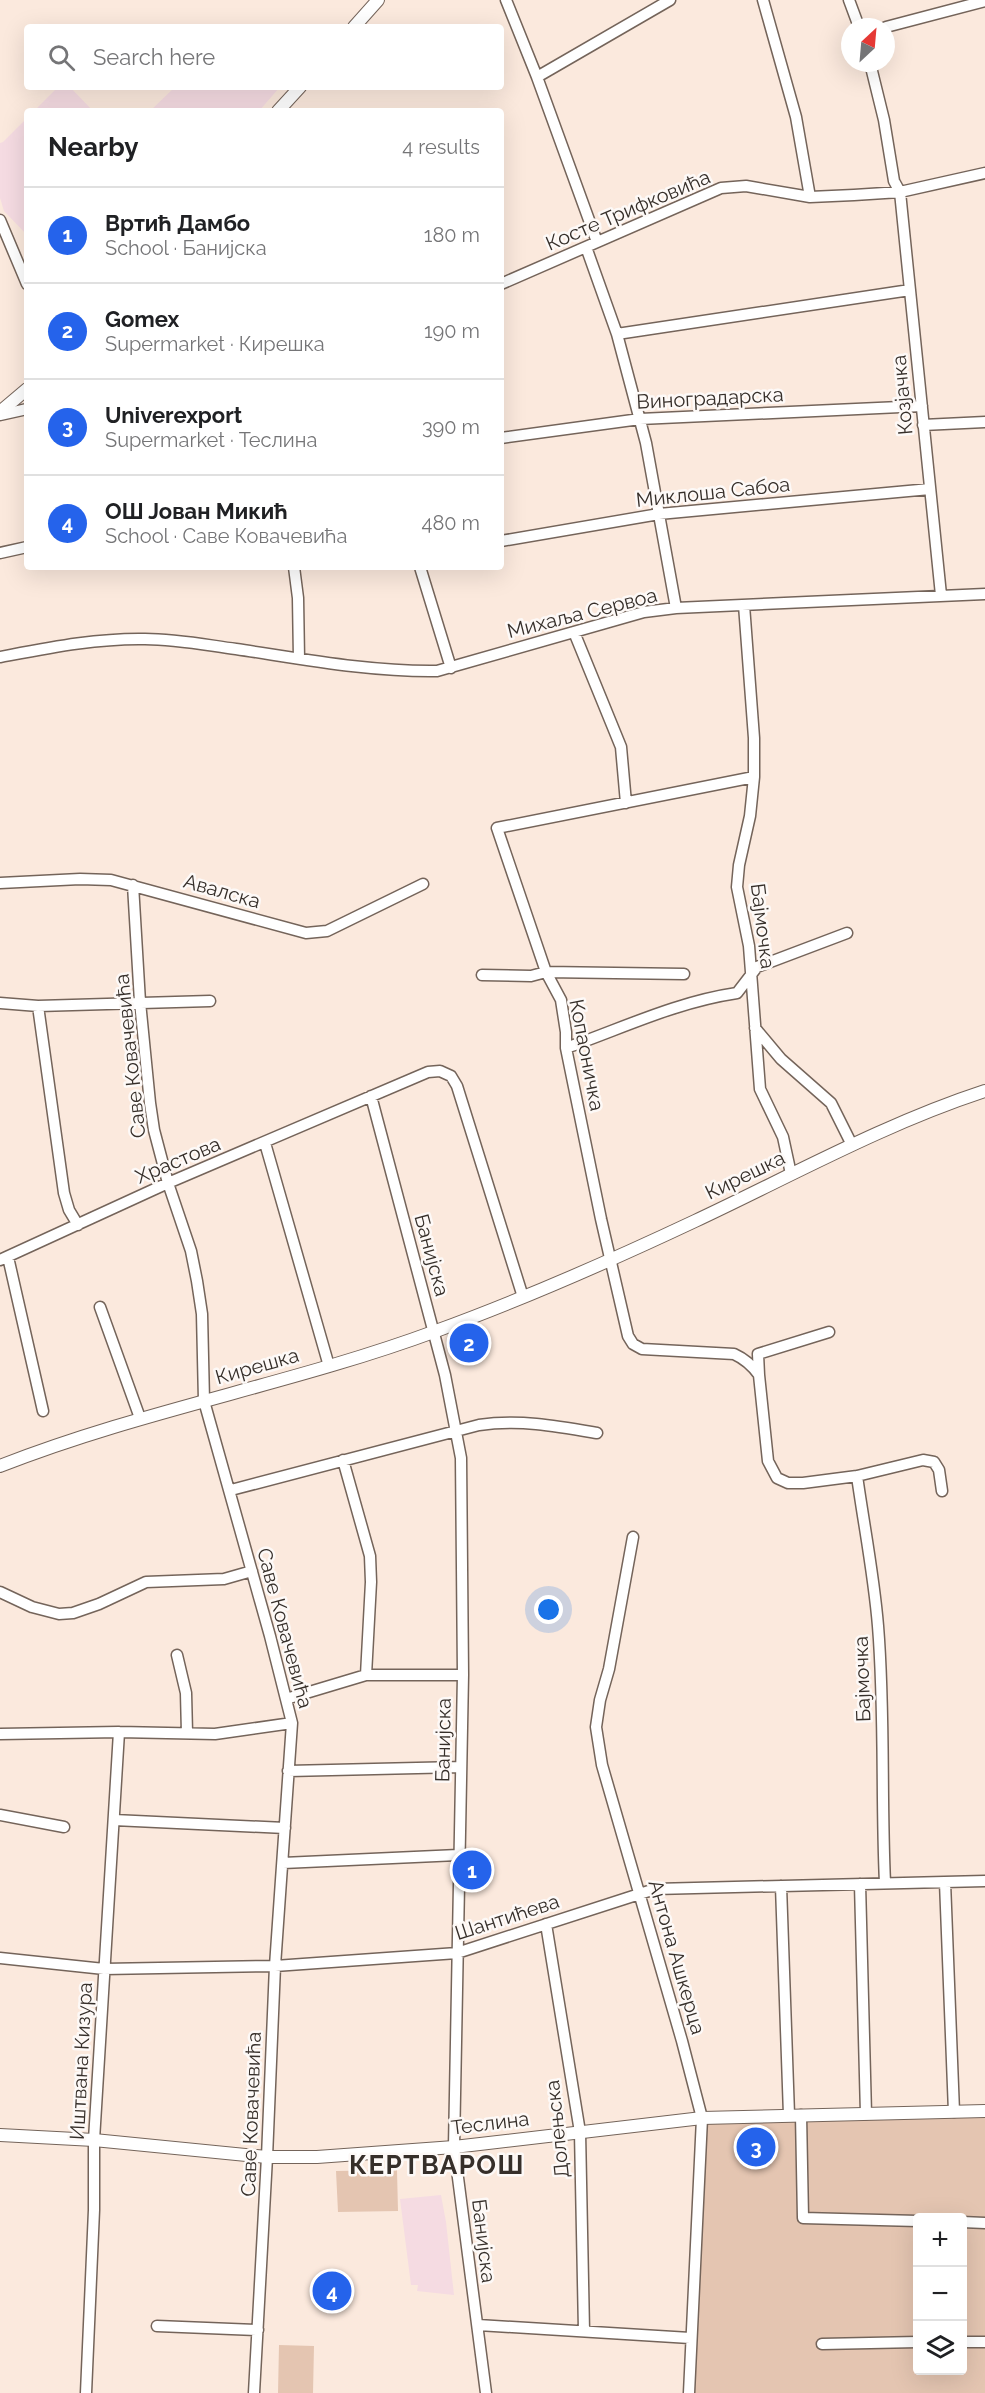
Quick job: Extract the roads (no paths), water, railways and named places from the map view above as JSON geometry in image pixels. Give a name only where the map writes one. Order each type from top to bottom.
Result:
[{"type":"street","points":[[357,24],[377,0]]},
{"type":"street","points":[[506,0],[537,77],[592,245],[617,334],[646,443],[676,608]]},
{"type":"street","points":[[537,77],[670,0]]},
{"type":"street","points":[[763,0],[796,117],[810,197]]},
{"type":"street","points":[[849,0],[856,18]]},
{"type":"street","points":[[895,25],[985,1]]},
{"type":"street","name":"Козјачка","points":[[872,72],[884,120],[894,181],[900,192],[941,595]]},
{"type":"street","points":[[281,108],[297,90]]},
{"type":"street","name":"Косте Трифковића","points":[[504,283],[721,188],[746,186],[810,197],[900,192],[985,173]]},
{"type":"street","points":[[0,220],[24,277]]},
{"type":"street","points":[[617,334],[910,290]]},
{"type":"street","points":[[0,413],[24,392]]},
{"type":"street","name":"Виноградарска","points":[[504,438],[640,419],[922,406]]},
{"type":"street","points":[[0,413],[24,409]]},
{"type":"street","points":[[923,425],[985,422]]},
{"type":"street","name":"Миклоша Сабоа","points":[[504,540],[658,514],[930,489]]},
{"type":"street","points":[[0,553],[24,548]]},
{"type":"street","points":[[294,570],[298,598],[298,659]]},
{"type":"street","points":[[421,570],[451,668]]},
{"type":"street","name":"Михаља Сервоа","points":[[0,657],[103,641],[145,639],[192,643],[298,659],[413,671],[437,671],[644,612],[676,608],[985,594]]},
{"type":"street","name":"Бајмочка","points":[[744,605],[754,738],[754,777],[750,816],[739,865],[737,886],[748,946],[760,1089],[783,1137],[791,1174]]},
{"type":"street","points":[[574,632],[621,747],[626,803],[754,777]]},
{"type":"street","name":"Копаоничка","points":[[611,1260],[566,1048],[567,1032],[561,1000],[546,972],[498,828],[626,803]]},
{"type":"street","name":"Авалска","points":[[0,883],[80,879],[111,880],[306,933],[327,931],[423,884]]},
{"type":"street","name":"Саве Ковачевића","points":[[134,885],[140,1002],[150,1103],[154,1130],[197,1281],[202,1314],[204,1401],[231,1490],[292,1723],[275,1966],[254,2393]]},
{"type":"street","points":[[566,1048],[651,1014],[708,998],[737,993],[757,967],[847,933]]},
{"type":"street","points":[[482,975],[531,976],[546,972],[684,974]]},
{"type":"street","points":[[0,1003],[38,1006],[210,1001]]},
{"type":"street","points":[[38,1006],[64,1193],[69,1210],[78,1225]]},
{"type":"street","points":[[755,1028],[781,1059],[831,1103],[852,1144]]},
{"type":"street","points":[[371,1096],[428,1072],[440,1071],[451,1076],[457,1086],[523,1297]]},
{"type":"street","name":"Кирешка","points":[[0,1466],[140,1418],[329,1366],[434,1332],[611,1260],[852,1144],[932,1109],[985,1091]]},
{"type":"street","name":"Храстова","points":[[4,1258],[168,1183],[371,1096]]},
{"type":"street","name":"Банијска","points":[[371,1096],[434,1332],[461,1458],[463,1675],[454,2147],[486,2393]]},
{"type":"street","points":[[265,1143],[329,1366]]},
{"type":"street","points":[[4,1258],[44,1411]]},
{"type":"street","points":[[611,1260],[628,1336],[633,1344],[649,1350],[734,1354],[744,1358],[759,1375]]},
{"type":"street","points":[[100,1307],[140,1418]]},
{"type":"street","points":[[744,1358],[829,1332]]},
{"type":"street","points":[[758,1354],[768,1461],[777,1478],[788,1483],[795,1483],[857,1476],[923,1460],[934,1462],[939,1470],[942,1491]]},
{"type":"street","points":[[231,1490],[479,1425],[504,1421],[529,1422],[597,1433]]},
{"type":"street","points":[[343,1460],[370,1556],[371,1582],[366,1675]]},
{"type":"street","name":"Бајмочка","points":[[857,1476],[878,1623],[882,1688],[882,1810],[885,1883]]},
{"type":"street","name":"Антона Ашкерца","points":[[633,1537],[596,1727],[602,1765],[640,1892],[702,2118],[689,2393]]},
{"type":"street","points":[[0,1592],[32,1607],[59,1614],[73,1613],[99,1604],[146,1582],[224,1579],[252,1571]]},
{"type":"street","points":[[177,1654],[186,1693],[187,1733]]},
{"type":"street","points":[[286,1699],[366,1675],[463,1675]]},
{"type":"street","points":[[0,1734],[119,1732],[215,1734],[292,1723]]},
{"type":"street","name":"Иштвана Кизура","points":[[86,2393],[94,2222],[94,2140],[119,1732]]},
{"type":"street","points":[[288,1771],[460,1767]]},
{"type":"street","points":[[0,1815],[64,1827]]},
{"type":"street","points":[[114,1820],[285,1828]]},
{"type":"street","points":[[283,1863],[458,1855]]},
{"type":"street","name":"Шантићева","points":[[0,1958],[104,1969],[275,1966],[457,1953],[640,1892],[676,1887],[985,1881]]},
{"type":"street","points":[[945,1882],[954,2112]]},
{"type":"street","points":[[860,1884],[866,2114]]},
{"type":"street","points":[[781,1886],[803,2218],[913,2221]]},
{"type":"street","name":"Долењска","points":[[546,1924],[580,2132],[584,2331]]},
{"type":"street","name":"Теслина","points":[[0,2135],[94,2140],[267,2157],[317,2157],[454,2147],[702,2118],[985,2111]]},
{"type":"street","points":[[967,2222],[985,2223]]},
{"type":"street","points":[[478,2325],[690,2338]]},
{"type":"street","points":[[157,2326],[258,2330]]},
{"type":"street","points":[[822,2344],[913,2342]]},
{"type":"street","points":[[967,2342],[985,2342]]},
{"type":"place","name":"Gomex","points":[[469,1343]]},
{"type":"place","name":"Вртић Дамбо","points":[[472,1870]]},
{"type":"place","name":"Univerexport","points":[[756,2147]]},
{"type":"place","name":"ОШ Јован Микић","points":[[332,2291]]},
{"type":"district","name":"КЕРТВАРОШ","points":[[437,2165]]}]
